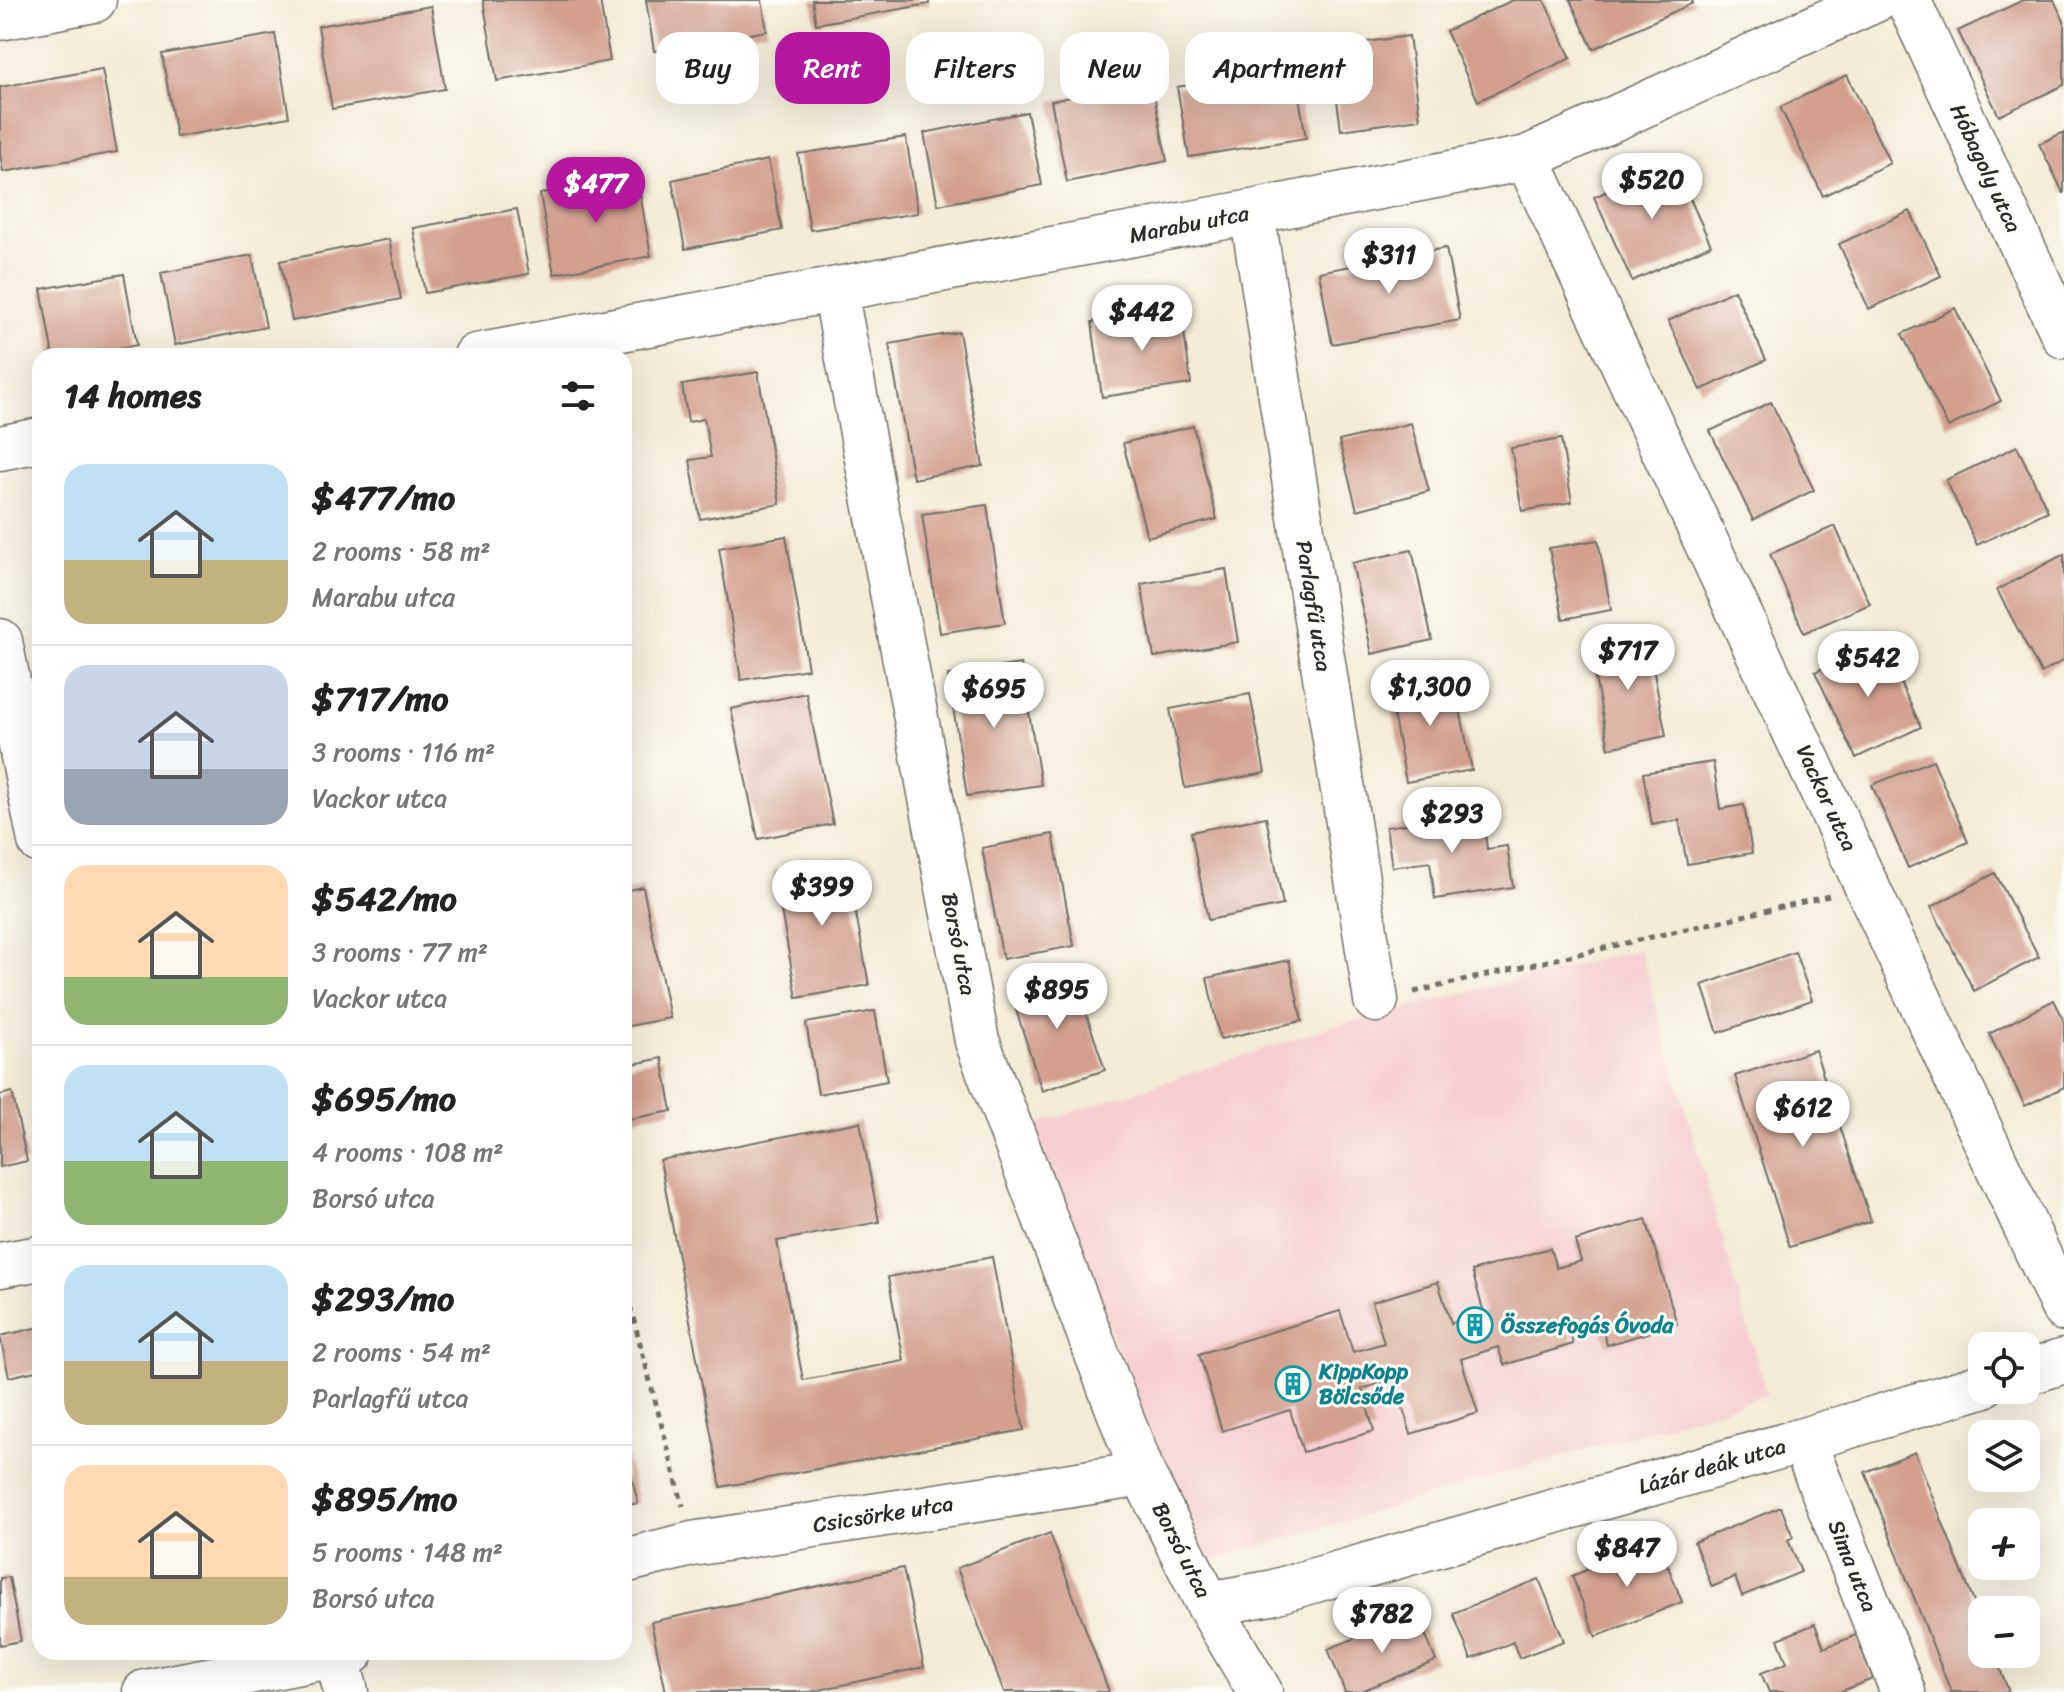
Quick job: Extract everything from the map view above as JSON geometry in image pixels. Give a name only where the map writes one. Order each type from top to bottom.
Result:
[{"type":"street","points":[[0,18],[94,0]]},
{"type":"street","name":"Marabu utca","points":[[520,348],[1527,158],[1875,0]]},
{"type":"street","name":"Hóbagoly utca","points":[[1908,0],[2064,336]]},
{"type":"street","name":"Vackor utca","points":[[1527,158],[2064,1309]]},
{"type":"street","name":"Parlagfű utca","points":[[1252,212],[1376,1000]]},
{"type":"street","name":"Borsó utca","points":[[835,290],[977,1041],[1143,1474],[1208,1604],[1260,1692]]},
{"type":"street","points":[[0,448],[32,442]]},
{"type":"street","points":[[0,641],[32,801]]},
{"type":"street","points":[[0,1265],[32,1259]]},
{"type":"street","points":[[2040,1369],[2064,1361]]},
{"type":"street","name":"Lázár deák utca","points":[[1208,1604],[1270,1593],[1968,1390]]},
{"type":"street","name":"Sima utca","points":[[1803,1440],[1903,1692]]},
{"type":"street","name":"Csicsörke utca","points":[[632,1569],[692,1544],[1143,1474]]},
{"type":"street","points":[[145,1692],[343,1663]]},
{"type":"path","points":[[1376,1000],[1869,887]]},
{"type":"path","points":[[632,1314],[692,1544]]},
{"type":"shaded area","points":[[1640,949],[1767,1395],[1210,1561],[1162,1465],[1033,1125],[1330,1027]]},
{"type":"building","points":[[483,0],[600,0],[610,61],[497,81]]},
{"type":"building","points":[[646,0],[762,0],[767,31],[656,32],[654,51]]},
{"type":"building","points":[[812,0],[929,0],[929,4],[816,24]]},
{"type":"building","points":[[1513,0],[1544,0],[1571,58],[1478,101],[1446,31]]},
{"type":"building","points":[[1570,0],[1692,0],[1693,3],[1593,49]]},
{"type":"building","points":[[2023,0],[2054,0],[2064,21],[2064,85],[1999,116],[1958,31]]},
{"type":"building","points":[[431,6],[445,89],[332,109],[318,26]]},
{"type":"building","points":[[275,34],[289,117],[176,137],[162,54]]},
{"type":"building","points":[[1409,36],[1420,119],[1341,130],[1338,104],[1373,104],[1373,41]]},
{"type":"building","points":[[102,69],[117,152],[3,172],[0,87]]},
{"type":"building","points":[[1847,75],[1890,163],[1823,196],[1780,107]]},
{"type":"building","points":[[1185,86],[1185,104],[1300,104],[1306,138],[1189,157],[1177,87]]},
{"type":"building","points":[[1060,99],[1060,104],[1156,104],[1167,161],[1067,182],[1051,101]]},
{"type":"building","points":[[1027,112],[1042,185],[938,205],[924,133]]},
{"type":"building","points":[[2064,132],[2064,194],[2039,144]]},
{"type":"building","points":[[906,137],[918,213],[810,230],[798,154]]},
{"type":"building","points":[[768,160],[782,230],[685,249],[672,180]]},
{"type":"building","points":[[1673,161],[1711,245],[1632,281],[1594,197]]},
{"type":"building","points":[[637,176],[651,256],[554,274],[540,194]]},
{"type":"building","points":[[517,209],[529,274],[425,293],[413,228]]},
{"type":"building","points":[[1910,211],[1941,276],[1869,309],[1839,244]]},
{"type":"building","points":[[389,239],[401,299],[292,321],[280,261]]},
{"type":"building","points":[[1446,248],[1460,320],[1332,344],[1319,272]]},
{"type":"building","points":[[252,255],[266,327],[175,345],[161,273]]},
{"type":"building","points":[[124,274],[137,345],[120,348],[52,348],[41,289]]},
{"type":"building","points":[[1734,290],[1766,360],[1701,390],[1668,321]]},
{"type":"building","points":[[1955,308],[2001,401],[1948,427],[1902,334]]},
{"type":"building","points":[[1181,309],[1191,384],[1102,397],[1092,322]]},
{"type":"building","points":[[959,332],[983,466],[913,479],[889,344]]},
{"type":"building","points":[[758,372],[780,504],[700,519],[690,460],[711,457],[704,419],[688,422],[682,385]]},
{"type":"building","points":[[1771,402],[1814,490],[1753,520],[1710,431]]},
{"type":"building","points":[[1411,423],[1429,491],[1357,510],[1339,441]]},
{"type":"building","points":[[1193,426],[1217,519],[1147,537],[1123,443]]},
{"type":"building","points":[[1561,439],[1572,502],[1522,511],[1511,448]]},
{"type":"building","points":[[2017,446],[2048,511],[1977,545],[1946,480]]},
{"type":"building","points":[[987,505],[1005,623],[940,633],[922,514]]},
{"type":"building","points":[[1835,526],[1870,604],[1804,633],[1770,554]]},
{"type":"building","points":[[786,536],[808,669],[741,680],[719,548]]},
{"type":"building","points":[[1598,540],[1611,610],[1563,619],[1549,548]]},
{"type":"building","points":[[1412,550],[1432,640],[1372,654],[1352,563]]},
{"type":"building","points":[[2064,554],[2064,660],[2041,673],[1997,590]]},
{"type":"building","points":[[1226,569],[1238,642],[1154,657],[1141,584]]},
{"type":"building","points":[[1647,637],[1666,736],[1609,748],[1589,649]]},
{"type":"building","points":[[1881,641],[1921,727],[1856,758],[1815,672]]},
{"type":"building","points":[[1021,664],[1041,785],[967,796],[948,675]]},
{"type":"building","points":[[1453,673],[1472,770],[1406,782],[1388,686]]},
{"type":"building","points":[[806,693],[833,824],[758,839],[731,709]]},
{"type":"building","points":[[1250,694],[1265,773],[1185,788],[1170,709]]},
{"type":"building","points":[[1933,760],[1968,842],[1908,868],[1872,785]]},
{"type":"building","points":[[1713,762],[1720,809],[1744,805],[1752,853],[1687,864],[1679,820],[1652,825],[1643,773]]},
{"type":"building","points":[[1482,813],[1487,849],[1507,846],[1513,887],[1435,899],[1430,862],[1392,867],[1386,827]]},
{"type":"building","points":[[1266,817],[1283,905],[1208,920],[1191,832]]},
{"type":"building","points":[[1053,834],[1074,946],[1003,959],[982,848]]},
{"type":"building","points":[[846,859],[869,985],[797,998],[774,872]]},
{"type":"building","points":[[1995,873],[2039,957],[1974,991],[1931,907]]},
{"type":"building","points":[[643,887],[670,1018],[632,1025],[632,889]]},
{"type":"building","points":[[1795,952],[1812,1000],[1718,1033],[1702,985]]},
{"type":"building","points":[[1289,960],[1302,1021],[1220,1039],[1207,978]]},
{"type":"building","points":[[1072,971],[1105,1070],[1042,1091],[1010,991]]},
{"type":"building","points":[[2054,1000],[2064,1020],[2064,1087],[2025,1106],[1989,1034]]},
{"type":"building","points":[[875,1011],[887,1081],[818,1094],[806,1023]]},
{"type":"building","points":[[1815,1050],[1871,1221],[1790,1247],[1735,1076]]},
{"type":"building","points":[[662,1058],[672,1111],[632,1118],[632,1064]]},
{"type":"building","points":[[12,1092],[27,1161],[0,1167],[0,1095]]},
{"type":"building","points":[[860,1122],[879,1222],[777,1241],[803,1380],[904,1361],[888,1277],[992,1257],[1024,1430],[721,1487],[660,1160]]},
{"type":"building","name":"Összefogás Óvoda","points":[[1646,1219],[1677,1324],[1607,1345],[1598,1317],[1568,1326],[1573,1344],[1504,1365],[1498,1347],[1461,1359],[1478,1413],[1411,1434],[1394,1379],[1362,1389],[1374,1431],[1303,1452],[1290,1410],[1222,1431],[1199,1354],[1340,1311],[1353,1352],[1384,1343],[1372,1302],[1438,1282],[1451,1323],[1484,1313],[1472,1271],[1550,1248],[1556,1268],[1581,1261],[1575,1241]]},
{"type":"building","points":[[32,1329],[32,1372],[9,1377],[0,1336]]},
{"type":"building","points":[[1915,1452],[1971,1596],[1968,1596],[1968,1668],[2000,1668],[2009,1692],[1951,1692],[1865,1472]]},
{"type":"building","points":[[632,1478],[638,1503],[632,1504]]},
{"type":"building","points":[[1781,1507],[1793,1537],[1788,1540],[1801,1572],[1742,1596],[1735,1577],[1712,1587],[1694,1542]]},
{"type":"building","points":[[1050,1533],[1109,1692],[1004,1692],[957,1568]]},
{"type":"building","points":[[1658,1541],[1682,1602],[1596,1637],[1572,1576]]},
{"type":"building","points":[[903,1568],[924,1667],[810,1692],[666,1692],[651,1622]]},
{"type":"building","points":[[9,1577],[21,1641],[0,1645],[0,1578]]},
{"type":"building","points":[[1539,1579],[1564,1641],[1519,1658],[1513,1642],[1471,1659],[1453,1613]]},
{"type":"building","points":[[1417,1613],[1436,1661],[1359,1692],[1345,1692],[1328,1649]]},
{"type":"building","points":[[1815,1624],[1824,1648],[1856,1635],[1873,1679],[1839,1692],[1769,1692],[1761,1673],[1787,1663],[1778,1639]]},
{"type":"place","name":"Összefogás Óvoda","points":[[1475,1325]]},
{"type":"place","name":"KippKopp Bölcsőde","points":[[1293,1384]]}]
